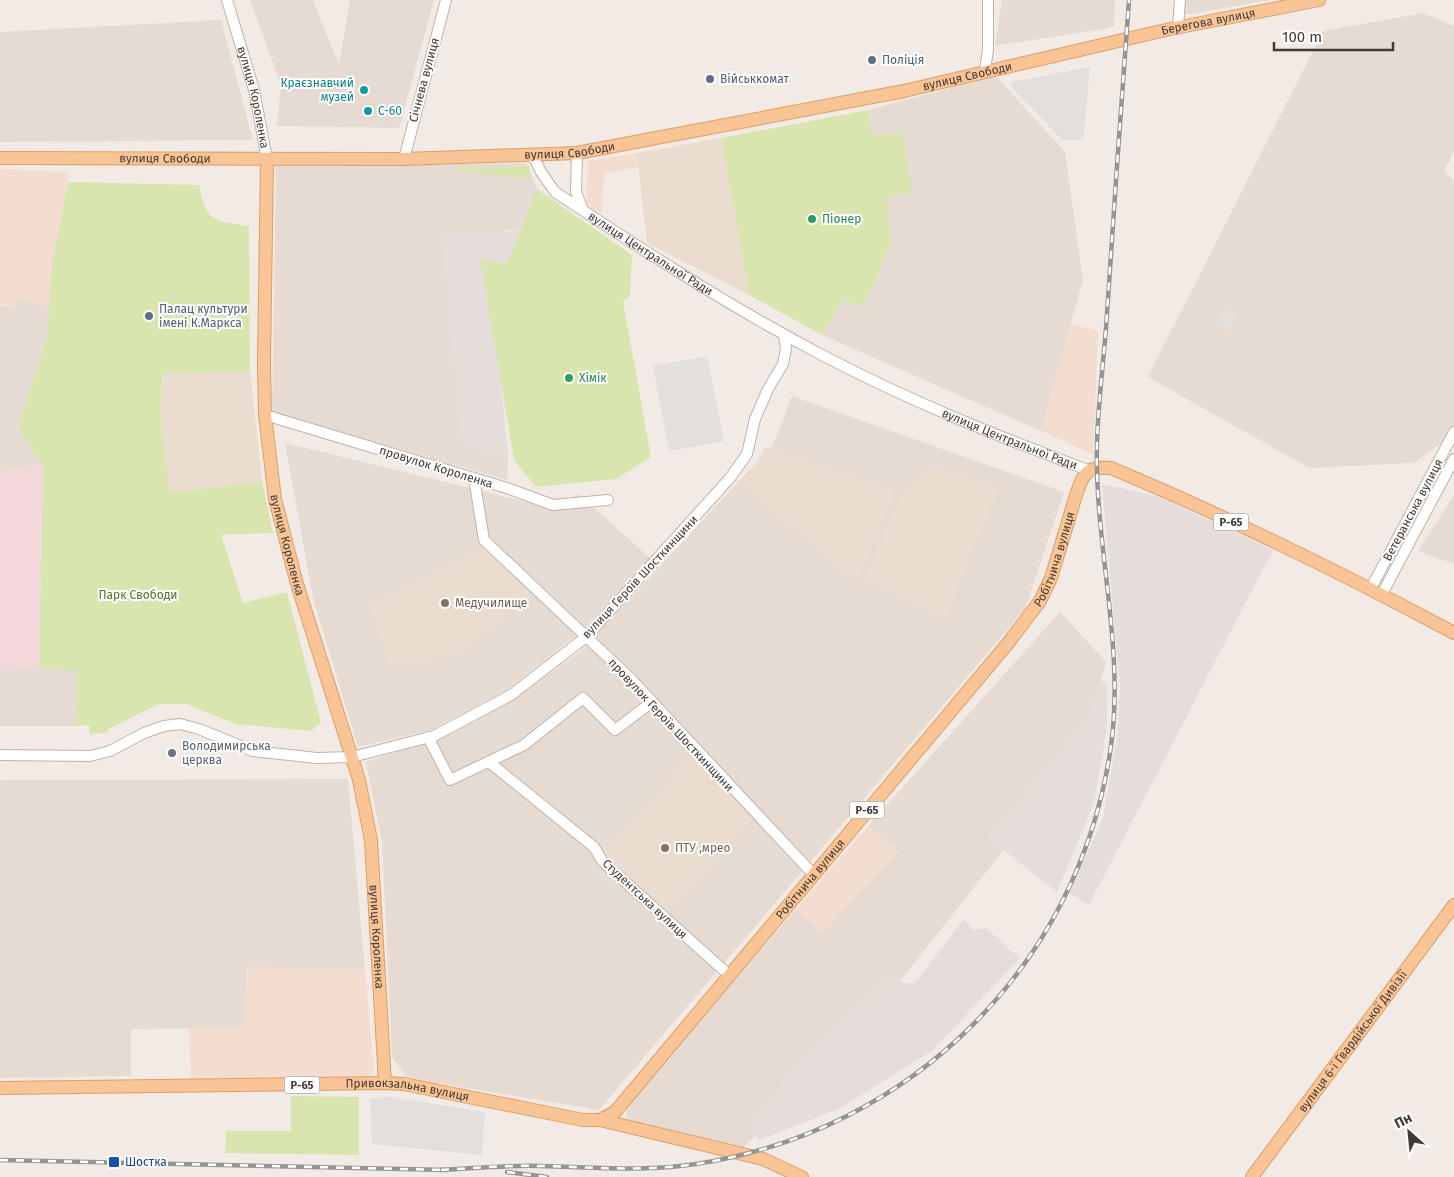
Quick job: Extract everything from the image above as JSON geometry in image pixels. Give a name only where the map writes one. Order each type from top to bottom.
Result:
[{"type":"main road","name":"Берегова вулиця","points":[[1128,39],[1178,27],[1319,0]]},
{"type":"main road","name":"вулиця Свободи","points":[[0,158],[404,159],[577,153],[904,91],[1128,39]]},
{"type":"main road","name":"вулиця Короленка","points":[[266,159],[265,415],[275,499],[285,540],[359,780],[371,840],[385,1083]]},
{"type":"main road","name":"вулиця Центральної Ради","points":[[1088,470],[1097,467],[1111,468],[1198,504],[1377,591],[1454,633]]},
{"type":"main road","name":"Робітнича вулиця","points":[[600,1120],[615,1112],[1009,642],[1040,601],[1051,578],[1079,486],[1088,470]]},
{"type":"main road","name":"вулиця 6-ї Гвардійської Дивізії","points":[[1252,1177],[1454,905]]},
{"type":"main road","name":"Привокзальна вулиця","points":[[0,1088],[404,1084],[583,1120],[600,1120],[763,1159],[802,1177]]},
{"type":"street","name":"вулиця Короленка","points":[[227,0],[254,90],[266,159]]},
{"type":"street","name":"Січнева вулиця","points":[[404,159],[446,0]]},
{"type":"street","points":[[985,71],[988,49],[988,0]]},
{"type":"street","points":[[1178,27],[1180,0]]},
{"type":"street","name":"вулиця Центральної Ради","points":[[577,153],[576,192],[582,208]]},
{"type":"street","name":"вулиця Центральної Ради","points":[[533,156],[556,192],[670,266],[784,334],[932,408],[979,429],[1088,470]]},
{"type":"street","name":"вулиця Героїв Шосткинщини","points":[[0,754],[90,756],[110,751],[144,733],[164,726],[180,724],[200,729],[253,751],[317,758],[352,758],[428,737],[511,695],[586,637],[730,478],[747,454],[755,419],[768,389],[783,364],[786,349],[784,334]]},
{"type":"street","name":"провулок Короленка","points":[[265,415],[474,478],[552,505],[608,500]]},
{"type":"street","name":"Ветеранська вулиця","points":[[1377,591],[1454,432]]},
{"type":"street","name":"Ветеранська вулиця","points":[[1377,591],[1454,459]]},
{"type":"street","name":"провулок Героїв Шосткинщини","points":[[474,478],[484,540],[652,702],[813,874]]},
{"type":"street","points":[[428,737],[450,780],[491,764],[524,745],[582,698],[614,730],[652,702]]},
{"type":"street","name":"Студентська вулиця","points":[[491,764],[594,847],[602,862],[729,975]]},
{"type":"shaded area","points":[[250,0],[313,0],[339,65],[350,0],[434,0],[399,128],[277,126],[281,85]]},
{"type":"shaded area","points":[[1002,0],[1115,0],[1114,27],[995,46]]},
{"type":"shaded area","points":[[1185,0],[1271,0],[1184,15]]},
{"type":"shaded area","points":[[1423,13],[1454,26],[1454,151],[1444,171],[1454,180],[1454,429],[1451,436],[1414,463],[1309,468],[1148,377],[1323,31]]},
{"type":"shaded area","points":[[221,20],[253,140],[0,142],[0,32]]},
{"type":"shaded area","points":[[1090,67],[1083,140],[1062,140],[1011,86],[1011,82]]},
{"type":"shaded area","points":[[996,76],[1065,152],[1083,280],[1041,431],[822,335],[843,300],[864,307],[892,240],[868,110]]},
{"type":"shaded area","points":[[721,138],[749,295],[647,243],[637,153]]},
{"type":"shaded area","points":[[637,153],[638,168],[604,173],[602,214],[586,205],[588,161]]},
{"type":"shaded area","points":[[526,163],[537,189],[522,231],[503,230],[462,445],[508,456],[507,480],[272,412],[276,166]]},
{"type":"shaded area","points":[[0,169],[69,172],[52,261],[49,306],[18,297],[13,309],[0,303]]},
{"type":"shaded area","points":[[522,231],[494,310],[508,456],[462,445],[441,232]]},
{"type":"shaded area","points":[[18,297],[49,306],[47,338],[18,428],[43,465],[0,471],[0,305],[13,309]]},
{"type":"shaded area","points":[[1224,306],[1238,315],[1226,332],[1216,326]]},
{"type":"shaded area","points":[[1071,324],[1098,331],[1093,454],[1041,431]]},
{"type":"shaded area","points":[[707,356],[724,441],[669,451],[653,366]]},
{"type":"shaded area","points":[[250,372],[262,481],[170,493],[160,412],[163,374]]},
{"type":"shaded area","points":[[792,396],[1064,492],[1025,609],[599,1110],[407,1078],[392,1057],[382,842],[366,762],[454,733],[511,701],[581,651],[773,445]]},
{"type":"shaded area","points":[[285,443],[551,508],[579,494],[650,558],[583,630],[505,691],[431,730],[358,747],[313,598]]},
{"type":"shaded area","points":[[766,447],[896,491],[856,581],[742,484]]},
{"type":"shaded area","points":[[43,465],[39,668],[0,670],[0,471]]},
{"type":"shaded area","points":[[936,466],[998,489],[944,619],[865,579],[900,496]]},
{"type":"shaded area","points":[[1102,484],[1157,496],[1273,550],[1089,905],[1069,893],[1103,818],[1117,738],[1120,688]]},
{"type":"shaded area","points":[[1454,495],[1454,564],[1418,551]]},
{"type":"shaded area","points":[[483,547],[529,590],[529,599],[454,655],[390,664],[370,605]]},
{"type":"shaded area","points":[[1060,612],[1106,662],[1081,752],[881,1005],[744,1147],[628,1121],[625,1108],[796,909],[823,932],[898,852],[868,826]]},
{"type":"shaded area","points":[[39,668],[78,670],[75,726],[0,726],[0,670]]},
{"type":"shaded area","points":[[1098,680],[1107,683],[1107,729],[1094,803],[1057,892],[988,838],[1089,717]]},
{"type":"shaded area","points":[[693,756],[753,820],[665,910],[601,853]]},
{"type":"shaded area","points":[[348,779],[365,970],[247,967],[244,1028],[131,1029],[131,1076],[0,1078],[0,780]]},
{"type":"shaded area","points":[[868,826],[898,852],[822,933],[796,909]]},
{"type":"shaded area","points":[[964,919],[973,930],[986,928],[1020,958],[933,1050],[839,1109],[759,1140],[749,1126],[798,1065],[887,979],[914,984]]},
{"type":"shaded area","points":[[247,967],[365,970],[374,1071],[368,1078],[191,1079],[189,1029],[243,1028]]},
{"type":"shaded area","points":[[389,1097],[485,1112],[482,1155],[372,1144],[370,1099]]},
{"type":"green space","name":"Піонер","points":[[868,110],[873,136],[903,133],[912,193],[886,197],[892,240],[864,307],[843,300],[822,335],[749,295],[721,138]]},
{"type":"green space","points":[[530,166],[529,178],[457,172],[457,168]]},
{"type":"green space","name":"Парк Свободи","points":[[68,182],[199,185],[205,207],[214,218],[228,223],[249,226],[250,372],[163,374],[160,412],[170,493],[262,481],[273,533],[221,535],[243,603],[287,592],[321,723],[311,731],[236,724],[186,704],[159,704],[108,729],[107,733],[90,734],[89,725],[75,726],[78,671],[39,668],[43,465],[18,428],[47,338],[52,261]]},
{"type":"green space","name":"Хімік","points":[[537,189],[632,255],[630,296],[623,301],[651,457],[616,479],[536,487],[514,460],[480,258],[507,264]]},
{"type":"green space","points":[[291,1096],[359,1097],[359,1155],[225,1153],[226,1131],[291,1131]]},
{"type":"railway","points":[[441,1170],[528,1166],[657,1168],[696,1164],[775,1146],[848,1115],[914,1075],[973,1024],[1023,965],[1064,899],[1093,825],[1111,746],[1114,708],[1112,632],[1100,519],[1097,443],[1129,0]]},
{"type":"railway","points":[[0,1160],[447,1170]]},
{"type":"railway","points":[[507,1172],[547,1177]]},
{"type":"place","name":"Поліція","points":[[872,60]]},
{"type":"place","name":"Військкомат","points":[[710,79]]},
{"type":"place","name":"Краєзнавчий музей","points":[[364,90]]},
{"type":"place","name":"С-60","points":[[368,111]]},
{"type":"place","name":"Піонер","points":[[812,219]]},
{"type":"place","name":"Палац культури імені К.Маркса","points":[[149,316]]},
{"type":"place","name":"Хімік","points":[[569,378]]},
{"type":"place","name":"Медучилище","points":[[445,603]]},
{"type":"place","name":"Володимирська церква","points":[[172,753]]},
{"type":"place","name":"ПТУ ,мрео","points":[[665,848]]},
{"type":"place","name":"Шостка","points":[[114,1162]]}]
